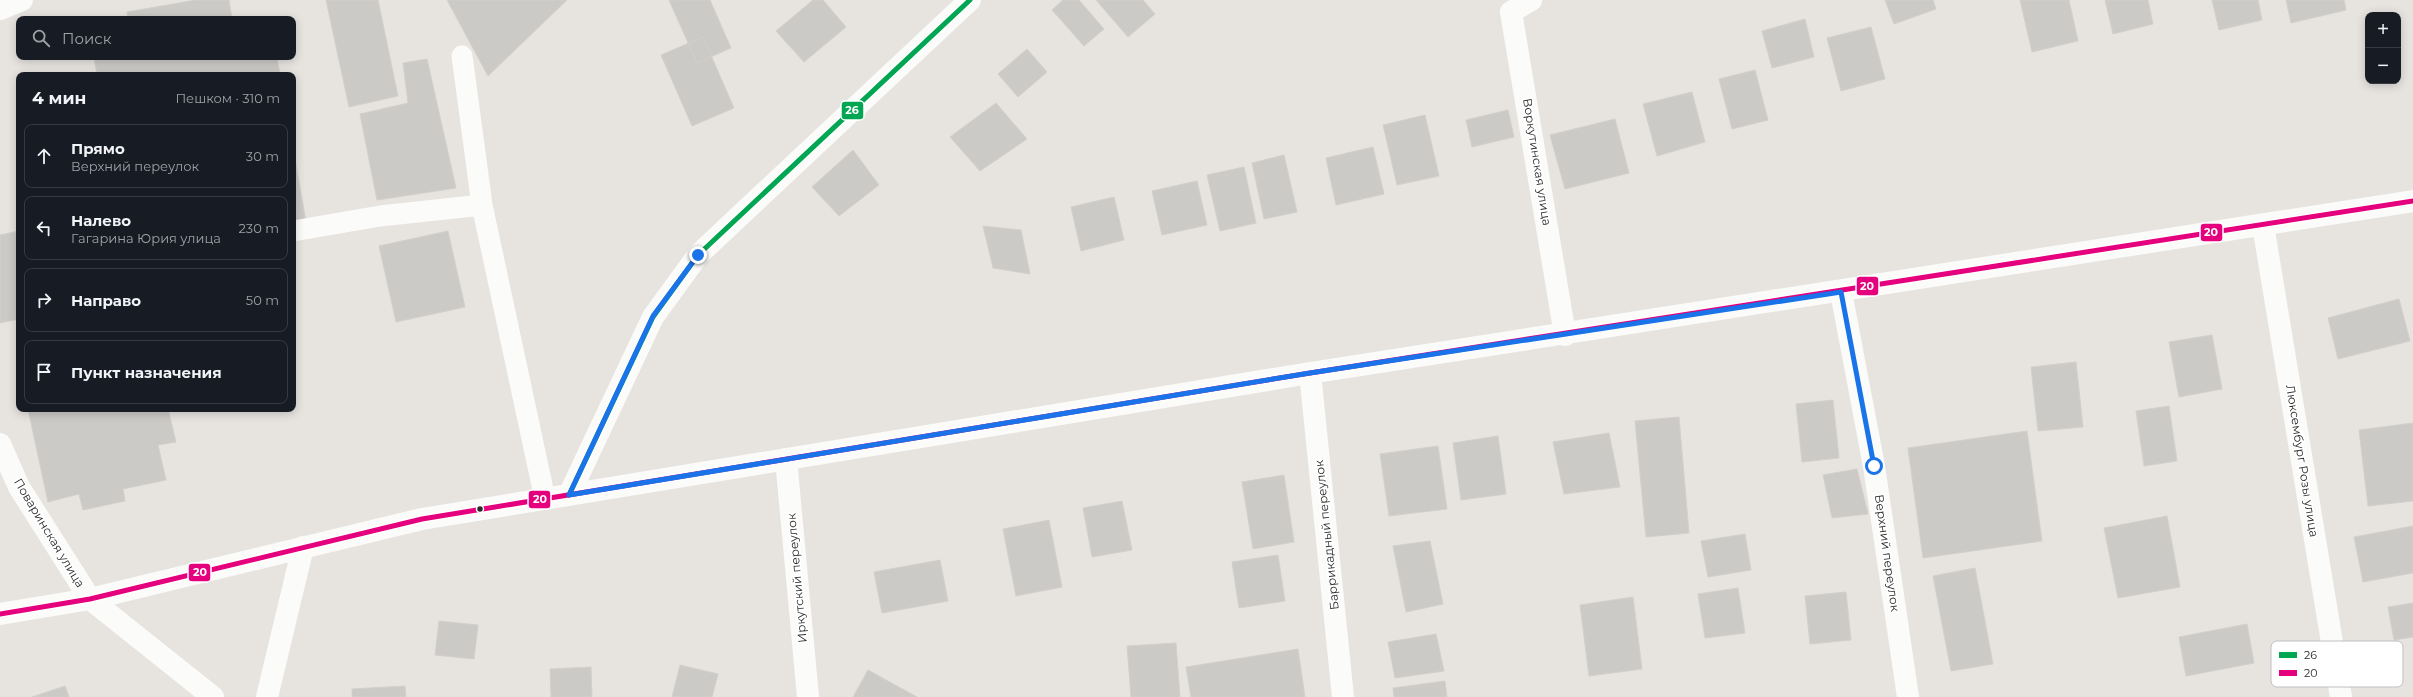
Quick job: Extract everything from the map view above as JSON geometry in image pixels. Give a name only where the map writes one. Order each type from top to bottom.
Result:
[{"type":"main road","points":[[0,9],[22,0]]},
{"type":"main road","points":[[569,495],[653,316],[698,255],[970,0]]},
{"type":"main road","name":"Воркутинская улица","points":[[1531,0],[1511,12],[1565,334]]},
{"type":"main road","points":[[0,614],[90,599],[422,519],[1310,373],[1841,292],[2413,201]]},
{"type":"main road","name":"Люксембург Розы улица","points":[[2263,225],[2332,641]]},
{"type":"main road","name":"Верхний переулок","points":[[1841,292],[1874,466],[1908,697]]},
{"type":"main road","name":"Баррикадный переулок","points":[[1310,373],[1343,697]]},
{"type":"main road","name":"Поваринская улица","points":[[0,444],[18,487],[90,599],[213,697]]},
{"type":"main road","name":"Иркутский переулок","points":[[786,459],[808,697]]},
{"type":"main road","points":[[267,697],[303,547]]},
{"type":"main road","name":"Люксембург Розы улица","points":[[2339,687],[2341,697]]},
{"type":"lane","points":[[462,56],[482,205],[545,499]]},
{"type":"lane","points":[[296,230],[380,216],[482,205]]},
{"type":"building","points":[[196,0],[229,0],[232,16],[128,16],[127,12]]},
{"type":"building","points":[[326,0],[378,0],[398,96],[349,107]]},
{"type":"building","points":[[447,0],[567,0],[488,76]]},
{"type":"building","points":[[669,0],[710,0],[731,48],[697,63]]},
{"type":"building","points":[[813,0],[823,0],[846,27],[804,62],[776,31]]},
{"type":"building","points":[[1063,0],[1079,0],[1104,29],[1084,46],[1052,10]]},
{"type":"building","points":[[1096,0],[1143,0],[1155,14],[1128,37]]},
{"type":"building","points":[[1885,0],[1933,0],[1936,9],[1894,24]]},
{"type":"building","points":[[2020,0],[2069,0],[2078,41],[2032,52]]},
{"type":"building","points":[[2105,0],[2148,0],[2153,24],[2113,34]]},
{"type":"building","points":[[2212,0],[2258,0],[2262,20],[2219,30]]},
{"type":"building","points":[[2286,0],[2344,0],[2346,10],[2291,23]]},
{"type":"building","points":[[1805,19],[1814,57],[1772,68],[1762,31]]},
{"type":"building","points":[[1871,27],[1885,79],[1841,91],[1827,38]]},
{"type":"building","points":[[703,37],[734,108],[692,126],[661,55]]},
{"type":"building","points":[[1027,49],[1047,72],[1018,97],[998,74]]},
{"type":"building","points":[[427,59],[456,188],[377,200],[360,114],[408,103],[403,63]]},
{"type":"building","points":[[94,60],[278,60],[280,72],[96,72]]},
{"type":"building","points":[[1755,70],[1768,120],[1732,129],[1719,79]]},
{"type":"building","points":[[1692,92],[1705,142],[1657,156],[1643,104]]},
{"type":"building","points":[[996,103],[1027,139],[980,171],[950,137]]},
{"type":"building","points":[[1508,110],[1514,137],[1472,147],[1466,120]]},
{"type":"building","points":[[1425,115],[1439,176],[1397,185],[1383,125]]},
{"type":"building","points":[[1615,119],[1629,173],[1565,189],[1550,135]]},
{"type":"building","points":[[1373,147],[1384,194],[1336,205],[1326,158]]},
{"type":"building","points":[[853,150],[879,185],[839,216],[812,187]]},
{"type":"building","points":[[1284,155],[1297,212],[1264,219],[1252,163]]},
{"type":"building","points":[[296,165],[306,222],[296,224]]},
{"type":"building","points":[[1244,167],[1256,223],[1220,231],[1207,175]]},
{"type":"building","points":[[1197,181],[1207,225],[1162,235],[1152,191]]},
{"type":"building","points":[[1114,197],[1124,240],[1081,251],[1071,207]]},
{"type":"building","points":[[983,226],[1021,230],[1030,274],[993,268]]},
{"type":"building","points":[[448,231],[465,307],[396,322],[379,246]]},
{"type":"building","points":[[16,232],[16,320],[0,323],[0,235]]},
{"type":"building","points":[[2399,299],[2410,341],[2338,359],[2328,318]]},
{"type":"building","points":[[2212,335],[2222,389],[2179,397],[2169,342]]},
{"type":"building","points":[[2076,362],[2083,427],[2038,431],[2031,367]]},
{"type":"building","points":[[1833,400],[1839,458],[1802,462],[1796,404]]},
{"type":"building","points":[[2169,406],[2177,461],[2144,466],[2136,411]]},
{"type":"building","points":[[29,412],[169,412],[176,442],[158,445],[166,480],[123,489],[125,501],[83,510],[79,494],[48,502]]},
{"type":"building","points":[[1679,417],[1689,533],[1646,537],[1635,421]]},
{"type":"building","points":[[2413,423],[2413,501],[2368,506],[2359,430]]},
{"type":"building","points":[[2027,431],[2042,541],[1923,558],[1908,448]]},
{"type":"building","points":[[1609,433],[1620,487],[1564,494],[1553,442]]},
{"type":"building","points":[[1498,436],[1506,494],[1461,500],[1453,443]]},
{"type":"building","points":[[1438,446],[1447,509],[1389,516],[1380,454]]},
{"type":"building","points":[[1857,469],[1868,514],[1832,518],[1823,475]]},
{"type":"building","points":[[1284,475],[1294,542],[1253,549],[1242,482]]},
{"type":"building","points":[[1122,501],[1132,550],[1092,557],[1083,508]]},
{"type":"building","points":[[2167,516],[2180,587],[2118,598],[2104,528]]},
{"type":"building","points":[[1049,520],[1062,587],[1016,596],[1003,529]]},
{"type":"building","points":[[2413,526],[2413,573],[2363,582],[2354,537]]},
{"type":"building","points":[[1745,534],[1751,570],[1708,577],[1701,541]]},
{"type":"building","points":[[1430,541],[1443,604],[1406,612],[1393,546]]},
{"type":"building","points":[[1278,555],[1285,601],[1239,608],[1232,562]]},
{"type":"building","points":[[940,560],[948,601],[882,613],[874,572]]},
{"type":"building","points":[[1975,568],[1993,664],[1951,671],[1933,576]]},
{"type":"building","points":[[1738,588],[1745,633],[1705,638],[1698,594]]},
{"type":"building","points":[[1846,592],[1851,640],[1810,644],[1805,596]]},
{"type":"building","points":[[1633,597],[1642,669],[1589,676],[1580,605]]},
{"type":"building","points":[[2413,603],[2413,637],[2394,640],[2388,607]]},
{"type":"building","points":[[439,621],[478,625],[474,659],[435,655]]},
{"type":"building","points":[[2247,624],[2254,663],[2186,676],[2179,637]]},
{"type":"building","points":[[1436,634],[1444,671],[1395,678],[1388,642]]},
{"type":"building","points":[[1176,643],[1180,697],[1131,697],[1127,646]]},
{"type":"building","points":[[1298,649],[1305,697],[1191,697],[1186,667]]},
{"type":"building","points":[[680,665],[718,674],[712,697],[672,697]]},
{"type":"building","points":[[591,667],[592,697],[551,697],[550,669]]},
{"type":"building","points":[[868,670],[917,697],[853,697]]},
{"type":"building","points":[[1445,681],[1447,697],[1394,697],[1393,688]]},
{"type":"building","points":[[65,686],[69,697],[32,697]]},
{"type":"building","points":[[405,686],[406,697],[352,697],[352,689]]},
{"type":"transit line","name":"26","points":[[569,495],[653,317],[698,255],[970,0]]},
{"type":"transit line","name":"20","points":[[0,614],[90,599],[422,519],[1310,373],[2413,201]]},
{"type":"route","points":[[698,255],[653,316],[569,495],[1310,373],[1841,292],[1874,466]]}]
